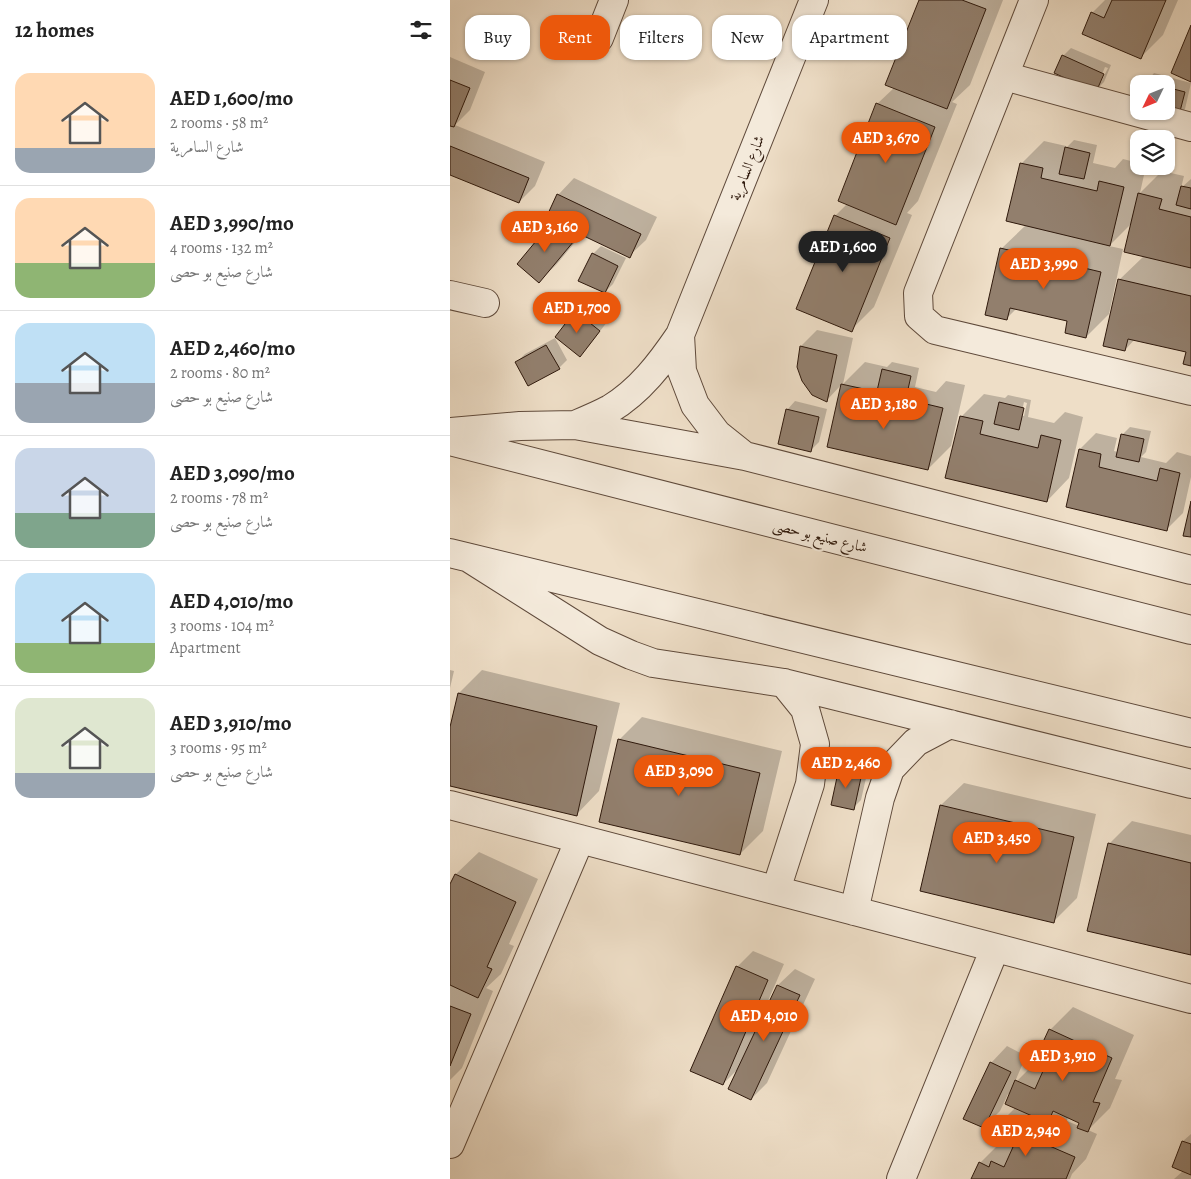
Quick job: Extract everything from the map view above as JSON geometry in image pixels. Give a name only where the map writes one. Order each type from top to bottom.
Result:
[{"type":"street","points":[[608,15],[614,0]]},
{"type":"street","name":"شارع السامرية","points":[[575,425],[611,408],[638,388],[661,364],[680,335],[814,0]]},
{"type":"street","points":[[1034,0],[918,293],[919,316],[935,330],[1191,391]]},
{"type":"street","points":[[1004,76],[1191,127]]},
{"type":"street","points":[[450,295],[486,303]]},
{"type":"street","name":"شارع السامرية","points":[[680,335],[682,371],[695,405],[716,434],[745,456]]},
{"type":"street","points":[[450,432],[520,426],[575,425],[745,456],[1191,570]]},
{"type":"street","name":"شارع صنيع بو حصى","points":[[450,442],[1191,630]]},
{"type":"street","points":[[460,556],[600,641],[653,663],[784,683],[1191,784]]},
{"type":"street","points":[[460,556],[1191,733]]},
{"type":"street","points":[[776,890],[810,784],[815,744],[805,709],[784,683]]},
{"type":"street","points":[[854,911],[880,798],[890,769],[916,742],[950,724]]},
{"type":"street","points":[[450,805],[1191,999]]},
{"type":"street","points":[[450,1144],[580,839]]},
{"type":"street","points":[[901,1179],[995,948]]},
{"type":"building","points":[[919,0],[962,0],[986,9],[947,109],[885,85],[895,60],[907,60],[907,30]]},
{"type":"building","points":[[1112,0],[1166,0],[1141,59],[1082,34],[1091,12],[1104,18]]},
{"type":"building","points":[[1191,25],[1191,82],[1171,73]]},
{"type":"building","points":[[1062,55],[1104,74],[1096,92],[1054,73]]},
{"type":"building","points":[[450,80],[470,88],[454,127],[450,126]]},
{"type":"building","points":[[1175,89],[1185,92],[1178,119],[1175,117]]},
{"type":"building","points":[[876,103],[935,127],[896,225],[838,201]]},
{"type":"building","points":[[450,146],[529,178],[519,203],[450,175]]},
{"type":"building","points":[[1065,147],[1090,153],[1084,179],[1059,174]]},
{"type":"building","points":[[1020,163],[1043,168],[1041,178],[1097,191],[1099,181],[1124,187],[1110,246],[1006,221]]},
{"type":"building","points":[[1181,186],[1191,188],[1191,209],[1176,205]]},
{"type":"building","points":[[1138,193],[1162,199],[1159,209],[1191,217],[1191,268],[1124,252]]},
{"type":"building","points":[[557,194],[641,234],[630,258],[546,218]]},
{"type":"building","points":[[834,215],[890,238],[852,332],[796,309]]},
{"type":"building","points":[[551,223],[574,241],[539,283],[517,264]]},
{"type":"building","points":[[1000,248],[1101,272],[1086,338],[1065,333],[1067,321],[1010,308],[1007,320],[985,315]]},
{"type":"building","points":[[592,253],[618,266],[605,293],[578,281]]},
{"type":"building","points":[[1118,279],[1191,296],[1191,366],[1183,364],[1186,352],[1128,339],[1125,351],[1103,346]]},
{"type":"building","points":[[575,311],[600,331],[580,357],[555,337]]},
{"type":"building","points":[[546,345],[560,369],[528,386],[515,362]]},
{"type":"building","points":[[800,346],[837,355],[827,402],[812,395],[802,381],[797,367]]},
{"type":"building","points":[[882,369],[911,376],[906,398],[877,391]]},
{"type":"building","points":[[841,384],[864,389],[861,402],[919,416],[922,403],[943,408],[928,470],[827,447]]},
{"type":"building","points":[[999,402],[1024,408],[1019,430],[994,424]]},
{"type":"building","points":[[786,409],[819,417],[811,452],[778,444]]},
{"type":"building","points":[[960,416],[983,421],[980,434],[1038,448],[1041,435],[1061,440],[1047,502],[945,478]]},
{"type":"building","points":[[1121,434],[1144,439],[1139,462],[1116,457]]},
{"type":"building","points":[[1079,449],[1101,454],[1099,467],[1157,481],[1160,468],[1180,473],[1167,531],[1066,507]]},
{"type":"building","points":[[1191,501],[1191,537],[1183,536]]},
{"type":"building","points":[[458,693],[597,726],[577,816],[450,786],[450,727]]},
{"type":"building","points":[[618,739],[760,773],[740,855],[599,822]]},
{"type":"building","points":[[839,768],[862,773],[854,810],[831,805]]},
{"type":"building","points":[[940,805],[1074,837],[1054,923],[920,891]]},
{"type":"building","points":[[1108,843],[1191,863],[1191,955],[1087,931]]},
{"type":"building","points":[[455,874],[516,902],[487,967],[492,969],[478,998],[450,985],[450,884]]},
{"type":"building","points":[[736,966],[768,980],[723,1085],[690,1071]]},
{"type":"building","points":[[777,985],[800,995],[751,1100],[728,1089]]},
{"type":"building","points":[[450,1006],[471,1014],[450,1066]]},
{"type":"building","points":[[1049,1029],[1112,1058],[1093,1102],[1100,1103],[1088,1132],[1077,1128],[1079,1123],[1053,1111],[1048,1123],[1005,1104],[1015,1080],[1035,1089],[1043,1071],[1032,1066]]},
{"type":"building","points":[[990,1062],[1011,1072],[984,1128],[963,1119]]},
{"type":"building","points":[[1003,1119],[1047,1138],[1045,1144],[1075,1157],[1066,1179],[971,1179],[979,1162],[989,1167],[991,1161],[1004,1167],[1013,1147],[994,1139]]},
{"type":"building","points":[[1182,1141],[1191,1144],[1191,1175],[1172,1167]]}]
